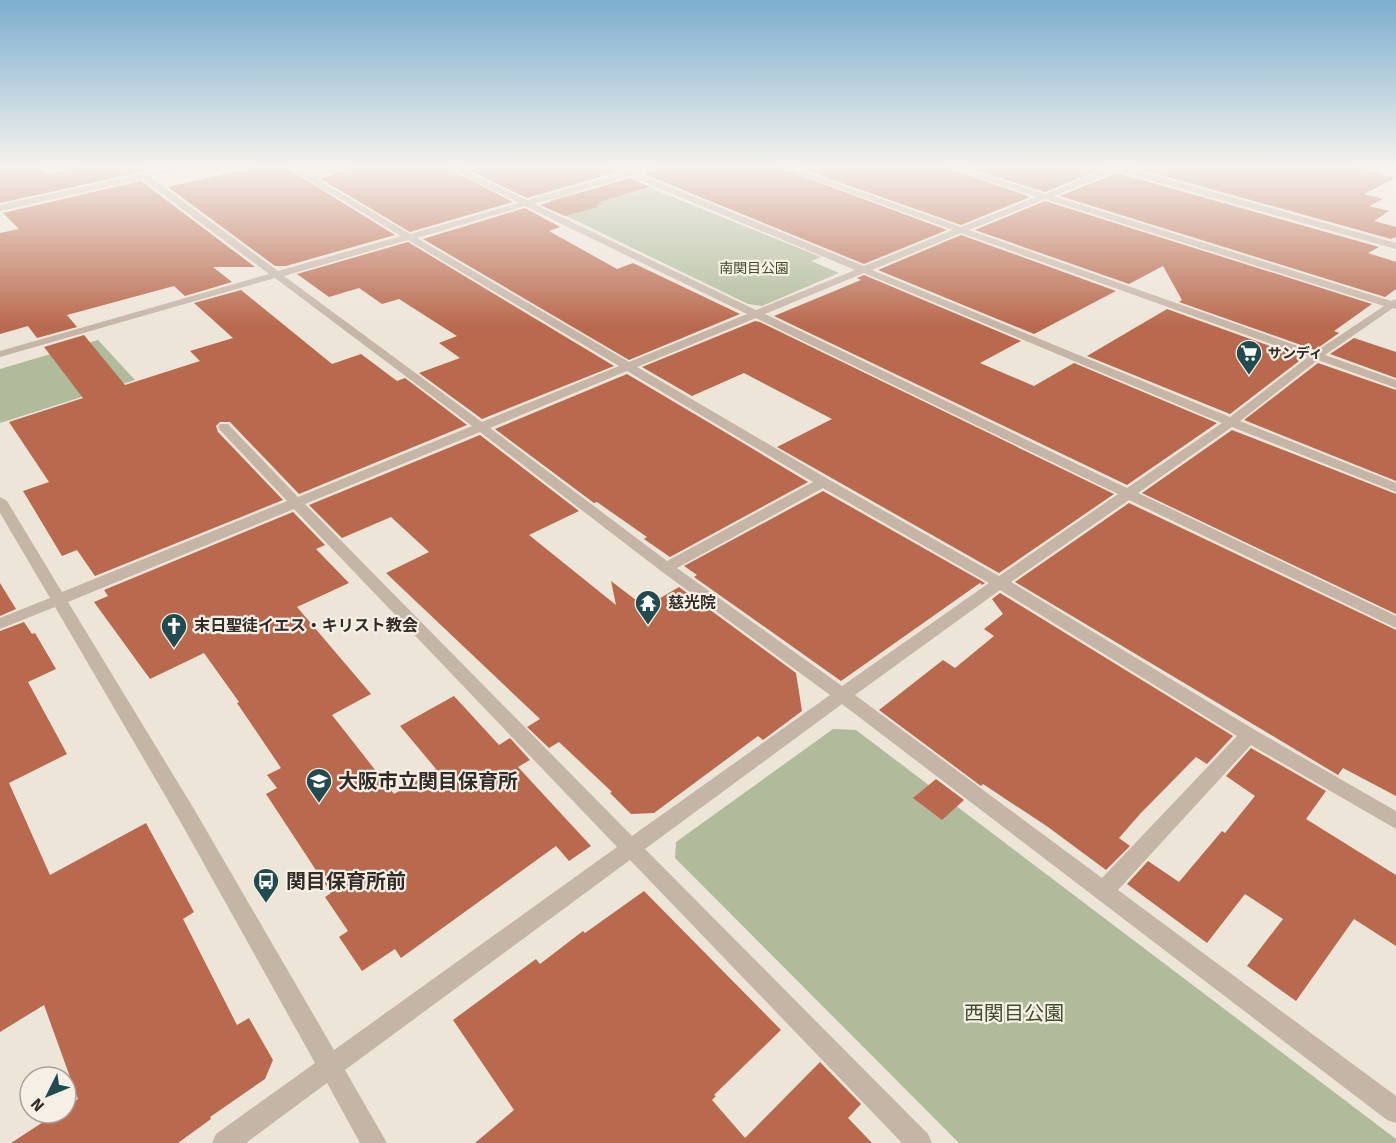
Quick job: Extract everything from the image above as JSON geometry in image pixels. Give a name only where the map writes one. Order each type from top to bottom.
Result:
[{"type":"street","points":[[204,220],[274,275],[483,428],[666,568],[843,695],[1396,1111]]},
{"type":"street","points":[[383,220],[823,482],[999,582],[1249,735],[1396,821]]},
{"type":"street","points":[[0,354],[470,220]]},
{"type":"street","points":[[560,220],[1396,623]]},
{"type":"street","points":[[745,220],[1396,488]]},
{"type":"street","points":[[935,220],[1396,384]]},
{"type":"street","points":[[0,624],[985,220]]},
{"type":"street","points":[[1124,220],[1395,305]]},
{"type":"street","points":[[1305,220],[1396,246]]},
{"type":"street","points":[[225,1143],[999,582],[1231,422],[1316,356],[1395,305]]},
{"type":"street","points":[[224,427],[294,503],[919,1143]]},
{"type":"street","points":[[666,568],[823,482]]},
{"type":"street","points":[[0,501],[187,815],[374,1143]]},
{"type":"street","points":[[1102,892],[1249,735]]},
{"type":"green space","name":"南関目公園","points":[[576,220],[730,220],[821,257],[811,261],[839,273],[762,306],[748,304]]},
{"type":"green space","points":[[98,340],[135,380],[0,423],[0,369]]},
{"type":"green space","name":"西関目公園","points":[[833,729],[856,730],[1396,1139],[1396,1143],[959,1143],[675,858],[676,842]]},
{"type":"building","points":[[10,220],[193,220],[255,267],[213,267],[232,282],[185,296],[174,286],[67,315],[77,327],[37,338],[28,326],[0,334],[0,233],[19,229]]},
{"type":"building","points":[[213,220],[371,220],[395,235],[286,266],[275,266]]},
{"type":"building","points":[[390,220],[450,220],[410,232]]},
{"type":"building","points":[[484,220],[548,220],[560,227],[549,231],[617,269],[633,263],[740,314],[629,360],[423,239]]},
{"type":"building","points":[[757,220],[921,220],[947,230],[864,264]]},
{"type":"building","points":[[948,220],[972,220],[961,225]]},
{"type":"building","points":[[998,220],[1106,220],[1372,304],[1334,331],[1339,333],[1315,350],[1179,302],[1182,300],[1163,266],[1129,284],[975,230]]},
{"type":"building","points":[[1138,220],[1285,220],[1379,247],[1368,253],[1396,262],[1396,289],[1385,297]]},
{"type":"building","points":[[1324,220],[1375,220],[1396,227],[1396,237],[1391,239]]},
{"type":"building","points":[[961,235],[1116,291],[1034,334],[878,270]]},
{"type":"building","points":[[408,242],[614,366],[482,419],[419,373],[460,358],[439,343],[457,336],[399,299],[382,304],[359,288],[329,297],[297,274]]},
{"type":"building","points":[[864,275],[1021,341],[980,363],[1034,386],[1074,363],[1217,423],[1127,485],[774,316],[861,280],[857,278]]},
{"type":"building","points":[[241,290],[332,364],[361,354],[397,381],[405,378],[467,425],[299,494],[230,422],[220,422],[216,426],[218,432],[283,500],[95,576],[77,550],[62,556],[23,491],[49,482],[9,422],[83,398],[44,347],[84,335],[125,385],[200,361],[190,351],[233,338],[194,303]]},
{"type":"building","points":[[1167,309],[1303,358],[1230,414],[1087,356]]},
{"type":"building","points":[[755,321],[1114,494],[999,573],[777,447],[832,419],[744,373],[692,396],[642,367]]},
{"type":"building","points":[[1354,338],[1396,352],[1396,378],[1330,354]]},
{"type":"building","points":[[1318,363],[1396,390],[1396,481],[1244,420]]},
{"type":"building","points":[[627,374],[808,482],[670,557],[644,539],[647,537],[597,502],[594,503],[495,429]]},
{"type":"building","points":[[1232,430],[1396,494],[1396,614],[1142,493]]},
{"type":"building","points":[[480,435],[579,511],[529,535],[616,605],[611,581],[645,607],[679,587],[796,673],[802,711],[763,740],[758,736],[654,813],[631,814],[610,793],[612,792],[559,742],[549,748],[527,727],[540,719],[386,573],[429,552],[391,517],[342,538],[309,505]]},
{"type":"building","points":[[823,491],[985,583],[982,585],[980,583],[841,681],[694,577],[697,575],[684,566]]},
{"type":"building","points":[[1129,503],[1396,630],[1396,796],[1343,768],[1338,775],[1015,582]]},
{"type":"building","points":[[293,512],[325,545],[316,549],[349,583],[297,607],[371,694],[332,715],[394,794],[436,769],[400,726],[454,696],[499,745],[510,738],[530,760],[518,767],[591,846],[569,861],[556,846],[401,958],[395,949],[362,971],[339,937],[348,931],[325,897],[331,893],[266,794],[277,788],[267,775],[281,768],[237,703],[239,702],[204,653],[150,679],[94,602],[108,596],[104,590]]},
{"type":"building","points":[[0,583],[16,609],[0,616]]},
{"type":"building","points":[[1000,593],[1233,736],[1207,764],[1196,757],[1140,814],[1119,838],[1130,846],[1106,870],[1048,827],[983,784],[981,786],[879,710],[943,660],[955,668],[994,636],[984,629],[1003,614],[992,599]]},
{"type":"building","points":[[24,622],[32,634],[35,633],[56,669],[28,682],[67,754],[9,783],[50,875],[146,823],[194,912],[183,919],[237,1025],[249,1018],[273,1060],[265,1079],[210,1117],[211,1119],[178,1143],[11,1143],[39,1125],[78,1125],[78,1065],[66,1065],[44,1005],[0,1032],[0,631]]},
{"type":"building","points":[[1251,748],[1326,791],[1306,819],[1396,875],[1396,946],[1354,919],[1296,1001],[1247,966],[1283,919],[1245,894],[1207,943],[1127,884],[1148,861],[1179,882],[1222,831],[1225,833],[1255,796],[1226,776]]},
{"type":"building","points":[[936,779],[964,800],[942,820],[913,798]]},
{"type":"building","points":[[644,891],[781,1030],[714,1095],[716,1096],[712,1100],[745,1138],[820,1062],[861,1104],[848,1118],[872,1143],[475,1143],[514,1110],[453,1020],[536,959],[540,964],[583,931],[585,933]]},
{"type":"place","name":"サンディ","points":[[1249,376]]},
{"type":"place","name":"慈光院","points":[[648,626]]},
{"type":"place","name":"末日聖徒イエス・キリスト教会","points":[[174,649]]},
{"type":"place","name":"大阪市立関目保育所","points":[[319,804]]},
{"type":"place","name":"関目保育所前","points":[[266,904]]}]
